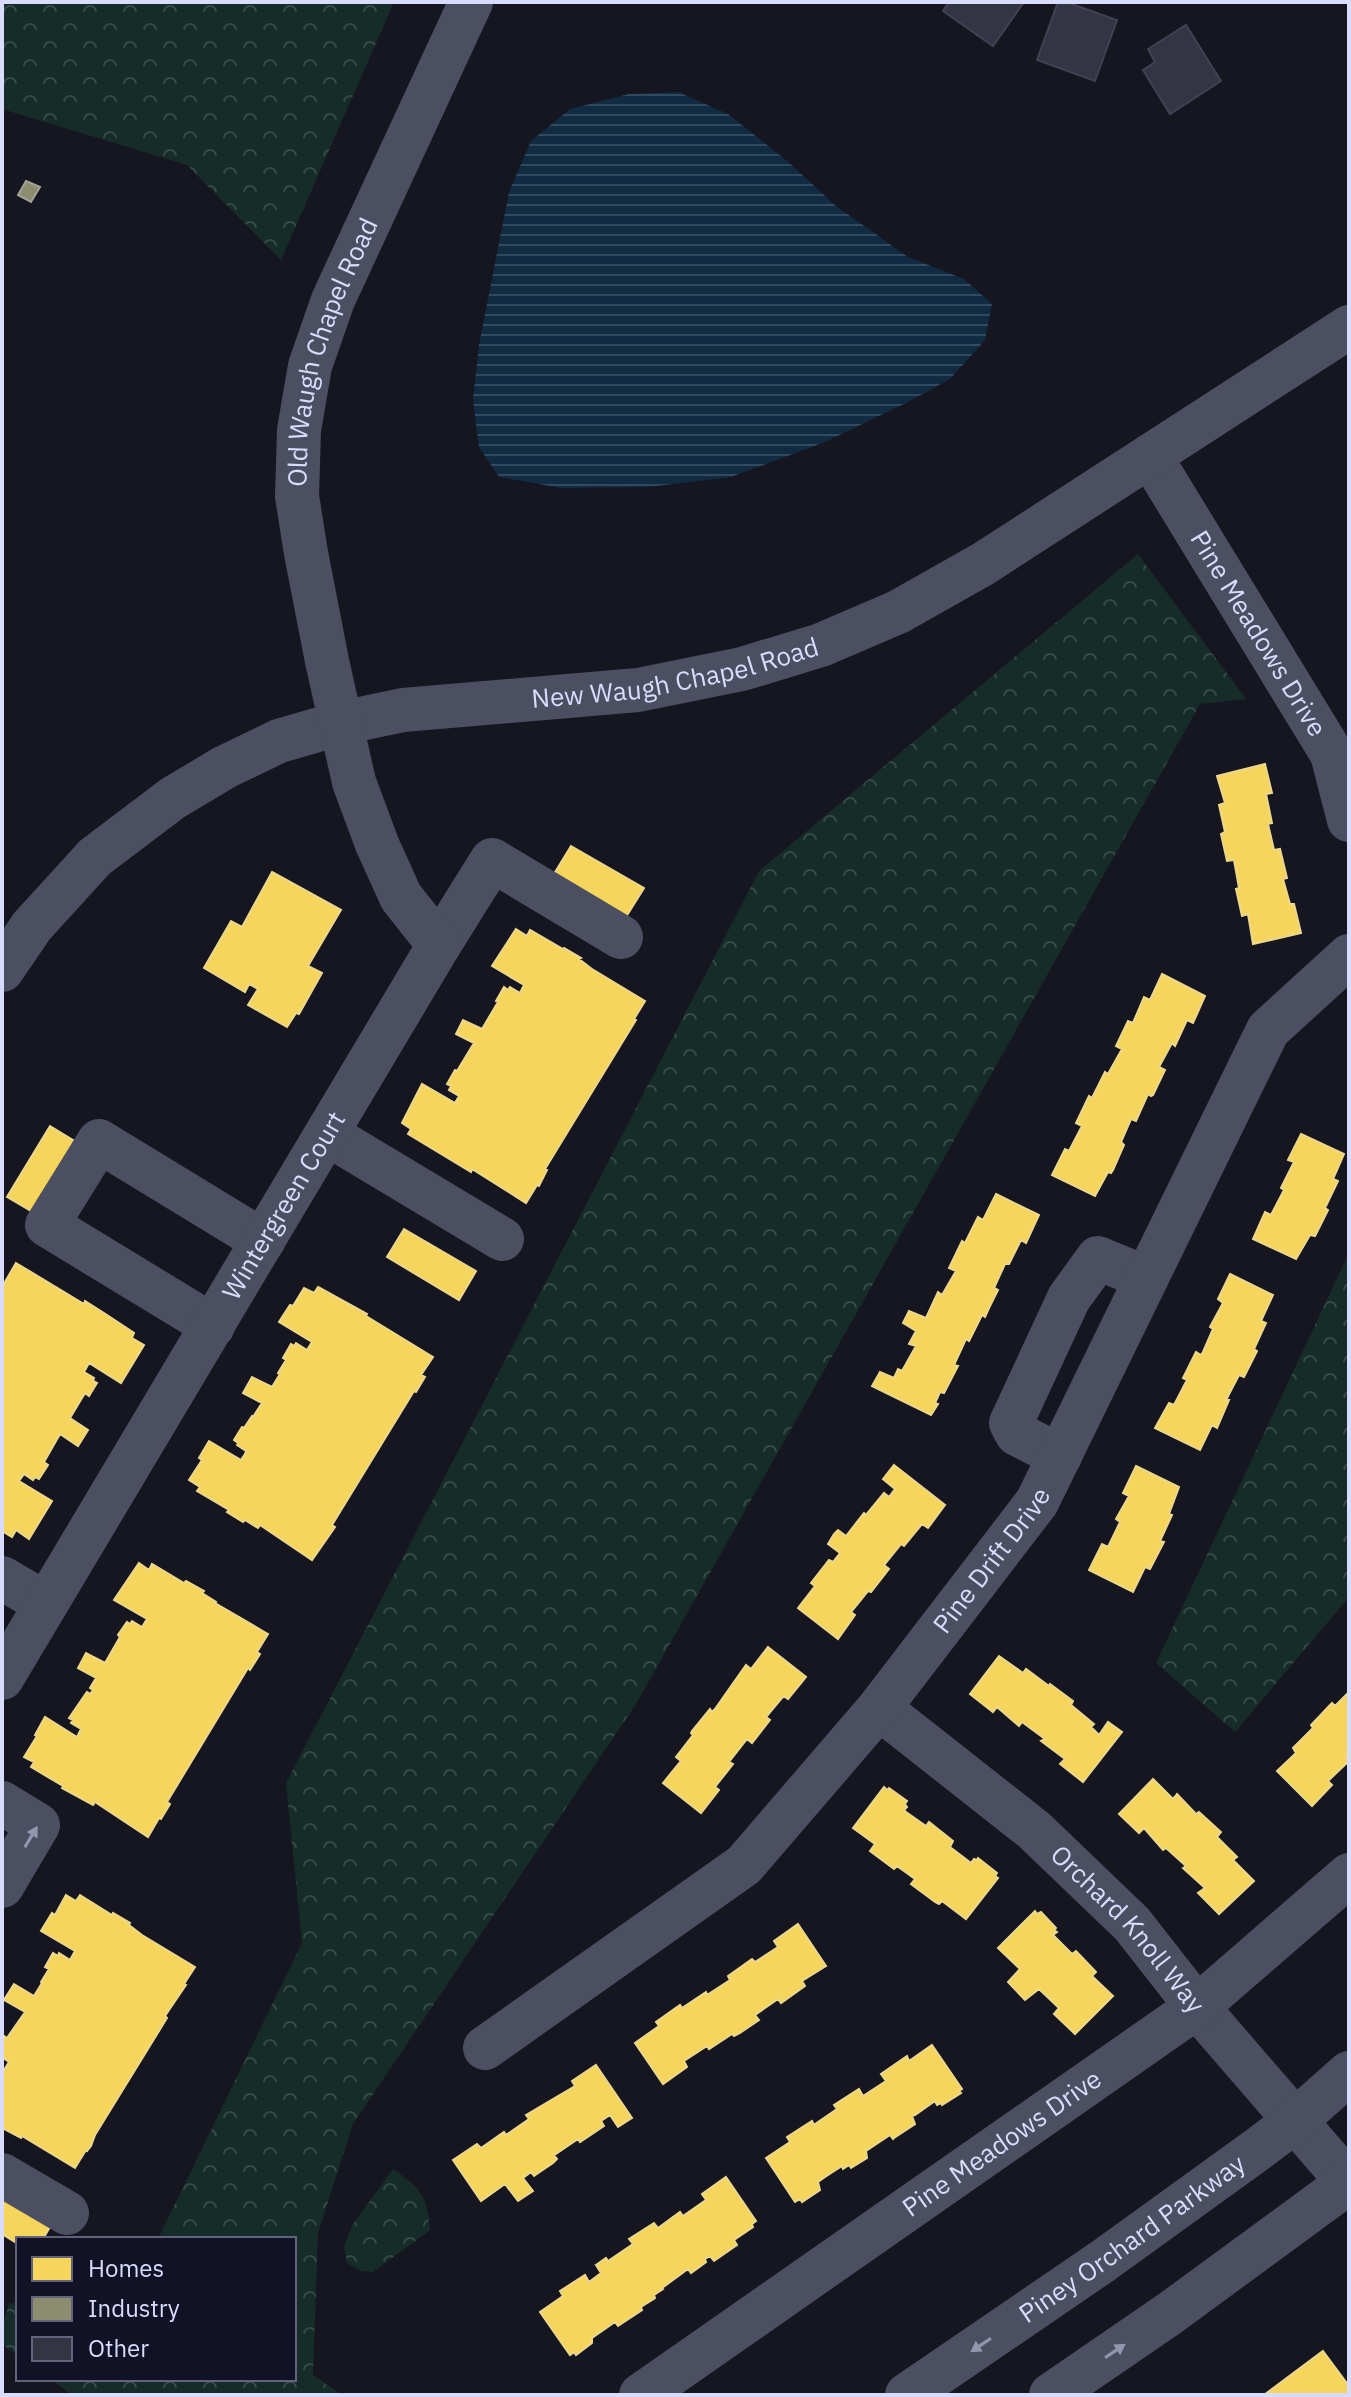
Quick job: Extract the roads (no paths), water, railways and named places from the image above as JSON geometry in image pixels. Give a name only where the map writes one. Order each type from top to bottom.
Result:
[{"type":"street","name":"Old Waugh Chapel Road","points":[[341,723],[297,496],[299,430],[310,366],[333,300],[471,2]]},
{"type":"street","name":"New Waugh Chapel Road","points":[[2,970],[32,926],[95,857],[173,798],[225,767],[279,741],[341,723],[403,710],[638,690],[742,669],[821,645],[898,612],[971,571],[1349,327]]},
{"type":"street","name":"Pine Meadows Drive","points":[[1150,456],[1332,754],[1349,820]]},
{"type":"street","points":[[341,723],[354,782],[377,844],[401,897],[439,945]]},
{"type":"street","name":"Wintergreen Court","points":[[2,1678],[492,860],[621,937]]},
{"type":"street","name":"Pine Drift Drive","points":[[485,2048],[744,1865],[879,1708],[1037,1502],[1268,1030],[1349,956]]},
{"type":"street","points":[[327,1134],[502,1239]]},
{"type":"street","points":[[213,1326],[47,1225],[99,1141],[263,1241]]},
{"type":"street","points":[[1060,1456],[1017,1434],[1011,1423],[1069,1298],[1098,1258],[1146,1278]]},
{"type":"street","points":[[2,1578],[46,1604]]},
{"type":"street","name":"Orchard Knoll Way","points":[[879,1708],[1034,1830],[1132,1924],[1197,2007],[1349,2182]]},
{"type":"street","points":[[2,1803],[38,1825],[2,1886]]},
{"type":"street","name":"Pine Meadows Drive","points":[[641,2395],[1197,2007],[1349,1875]]},
{"type":"street","name":"Piney Orchard Parkway","points":[[907,2395],[1103,2261],[1295,2121],[1349,2073]]},
{"type":"street","points":[[2,2175],[67,2213]]},
{"type":"street","points":[[1051,2395],[1169,2314],[1349,2182]]},
{"type":"water","points":[[678,92],[728,114],[786,160],[836,206],[908,257],[964,279],[992,304],[985,340],[950,379],[908,402],[825,442],[731,477],[648,487],[561,488],[499,477],[479,447],[473,400],[479,345],[509,192],[531,141],[570,109],[629,94]]}]
